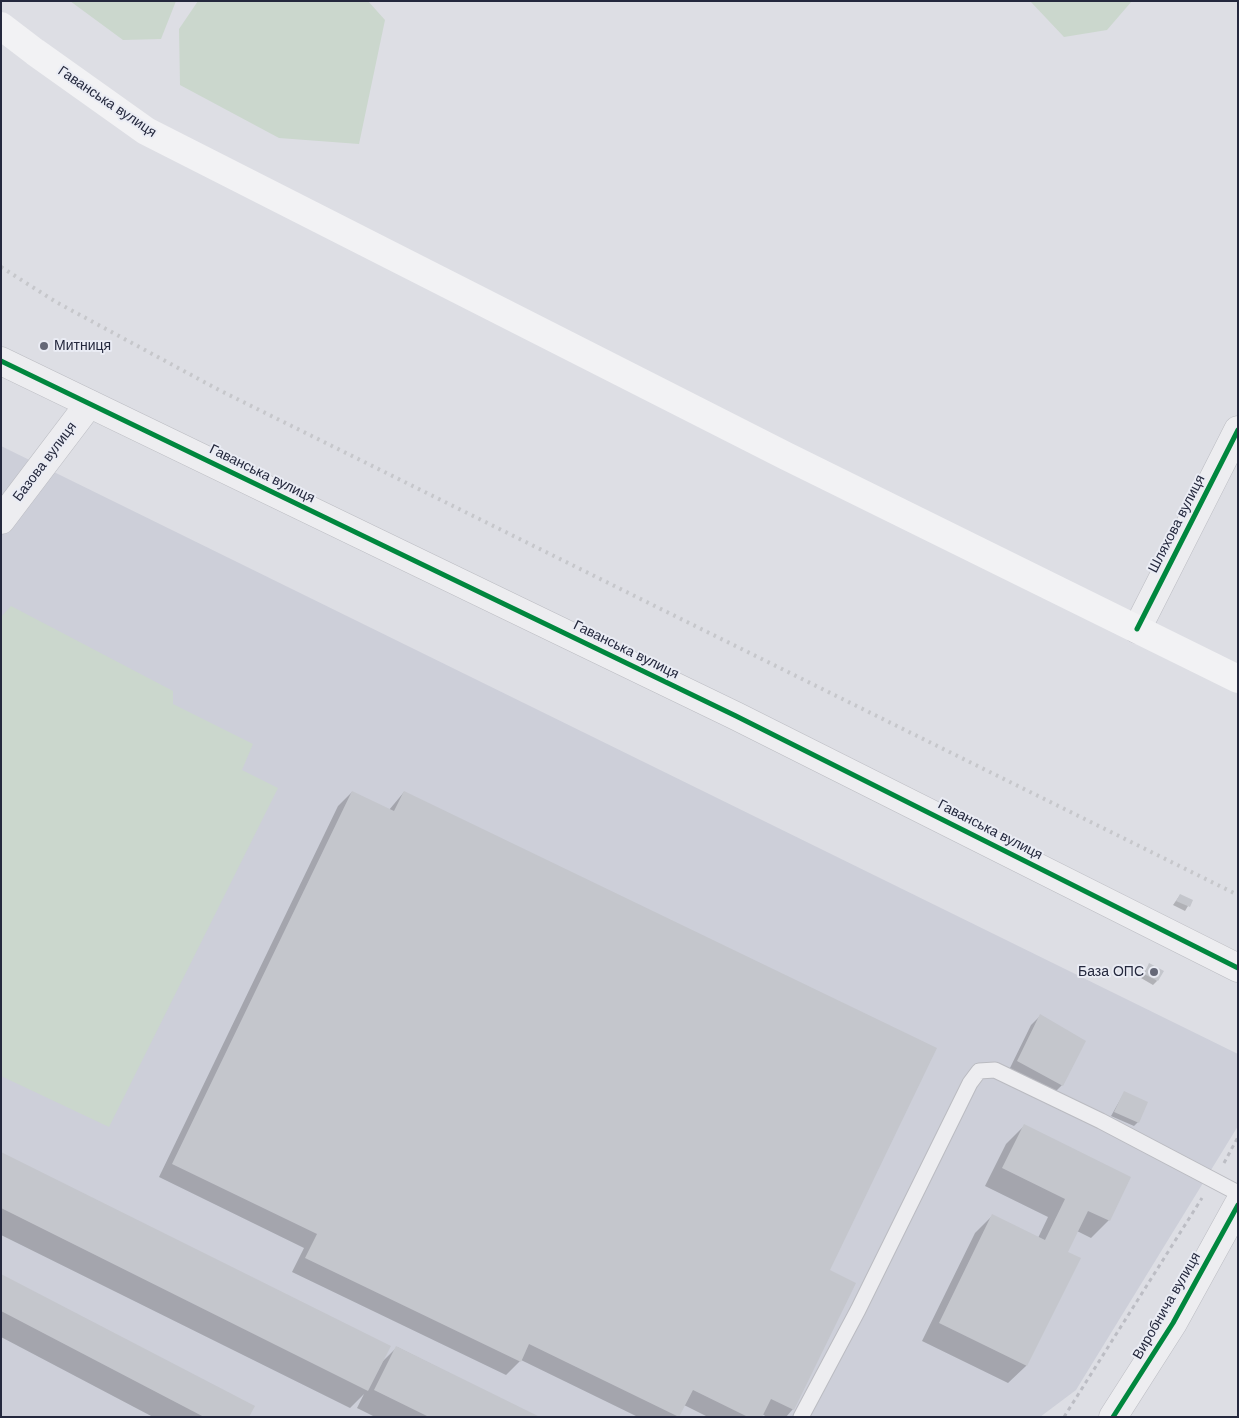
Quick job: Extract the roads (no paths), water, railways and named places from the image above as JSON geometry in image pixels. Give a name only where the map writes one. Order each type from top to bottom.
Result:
[{"type":"main road","name":"Гаванська вулиця","points":[[1,26],[146,131],[786,456],[1238,679]]},
{"type":"street","name":"Гаванська вулиця","points":[[1,361],[736,716],[1238,968]]},
{"type":"street","name":"Базова вулиця","points":[[1,520],[89,404]]},
{"type":"street","name":"Шляхова вулиця","points":[[1136,629],[1238,430]]},
{"type":"street","name":"Виробнича вулиця","points":[[1112,1417],[1174,1323],[1238,1205]]},
{"type":"lane","points":[[801,1417],[862,1301],[970,1083],[979,1070],[995,1070],[1238,1193]]},
{"type":"railway","points":[[1,267],[56,302],[219,390],[1238,895]]},
{"type":"place","name":"Митниця","points":[[44,346]]},
{"type":"place","name":"База ОПС","points":[[1154,972]]}]
